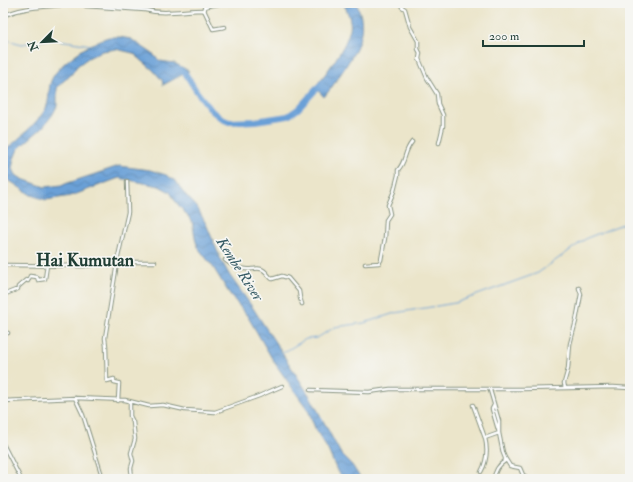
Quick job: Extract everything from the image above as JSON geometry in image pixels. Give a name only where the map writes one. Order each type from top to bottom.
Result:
[{"type":"street","points":[[3,16],[31,7],[76,3]]},
{"type":"street","points":[[80,3],[86,6],[145,10],[153,12],[204,10]]},
{"type":"street","points":[[204,10],[205,6],[221,3]]},
{"type":"street","points":[[400,3],[405,9],[410,27],[418,41],[418,49],[420,53],[419,59],[437,94],[438,104],[443,115],[443,126],[439,143]]},
{"type":"street","points":[[204,10],[213,29],[225,27]]},
{"type":"street","points":[[365,264],[379,263],[381,260],[386,238],[386,220],[390,214],[388,204],[394,191],[398,170],[403,165],[405,153],[412,142]]},
{"type":"street","points":[[118,401],[119,383],[114,382],[114,379],[107,381],[105,338],[128,212],[127,181]]},
{"type":"street","points":[[225,260],[231,265],[242,269],[259,268],[264,270],[268,277],[272,280],[282,276],[288,278],[299,291],[302,304]]},
{"type":"street","points":[[3,265],[84,266],[118,262],[155,262]]},
{"type":"street","points":[[3,295],[18,289],[18,287],[26,280],[28,281],[30,276],[37,277],[38,280],[44,279],[47,265]]},
{"type":"street","points":[[565,388],[564,383],[568,369],[570,344],[581,294],[579,288]]},
{"type":"street","points":[[3,332],[8,333]]},
{"type":"street","points":[[3,401],[75,398],[118,401],[126,400],[149,406],[163,405],[199,412],[215,412],[282,386]]},
{"type":"street","points":[[310,390],[369,392],[390,389],[490,390],[612,387],[630,388]]},
{"type":"street","points":[[490,390],[500,422],[499,433],[505,458],[510,466],[520,468],[523,475],[530,479]]},
{"type":"street","points":[[75,398],[83,416],[103,479]]},
{"type":"street","points":[[130,402],[130,416],[133,422],[135,439],[131,453],[133,461],[131,468],[132,479]]},
{"type":"street","points":[[473,406],[487,446],[486,465],[481,472]]},
{"type":"street","points":[[485,438],[499,433]]},
{"type":"street","points":[[3,444],[21,479]]},
{"type":"street","points":[[493,479],[494,472],[500,464],[505,461],[505,458]]},
{"type":"water","points":[[343,3],[356,3],[360,12],[360,38],[349,61],[324,97],[315,87],[345,44],[350,29],[350,19]]},
{"type":"water","points":[[109,37],[131,39],[153,54],[160,61],[174,63],[189,71],[163,85],[162,80],[153,70],[133,53],[116,49],[102,51],[88,58],[77,66],[71,75],[57,88],[57,106],[43,127],[18,149],[13,161],[13,169],[16,175],[22,179],[45,187],[62,185],[119,166],[150,170],[166,175],[176,181],[182,191],[197,207],[207,226],[221,260],[230,276],[253,308],[311,398],[341,454],[352,465],[361,479],[344,479],[338,473],[328,450],[315,428],[308,410],[274,362],[248,317],[229,293],[213,267],[199,249],[196,242],[192,221],[176,202],[170,192],[159,186],[119,178],[71,196],[46,200],[31,195],[7,179],[3,171],[3,156],[5,150],[15,142],[43,113],[49,98],[51,81],[60,67],[93,43]]},
{"type":"waterway","points":[[3,39],[22,44],[52,39],[91,45]]},
{"type":"waterway","name":"Kembe River","points":[[179,69],[185,73],[197,92],[212,111],[222,119],[229,122],[255,121],[288,116],[298,109],[321,84]]},
{"type":"waterway","points":[[281,354],[306,339],[317,338],[335,327],[364,323],[395,313],[455,303],[538,273],[587,238],[630,221]]},
{"type":"district","name":"Hai Kumutan","points":[[85,260]]}]
